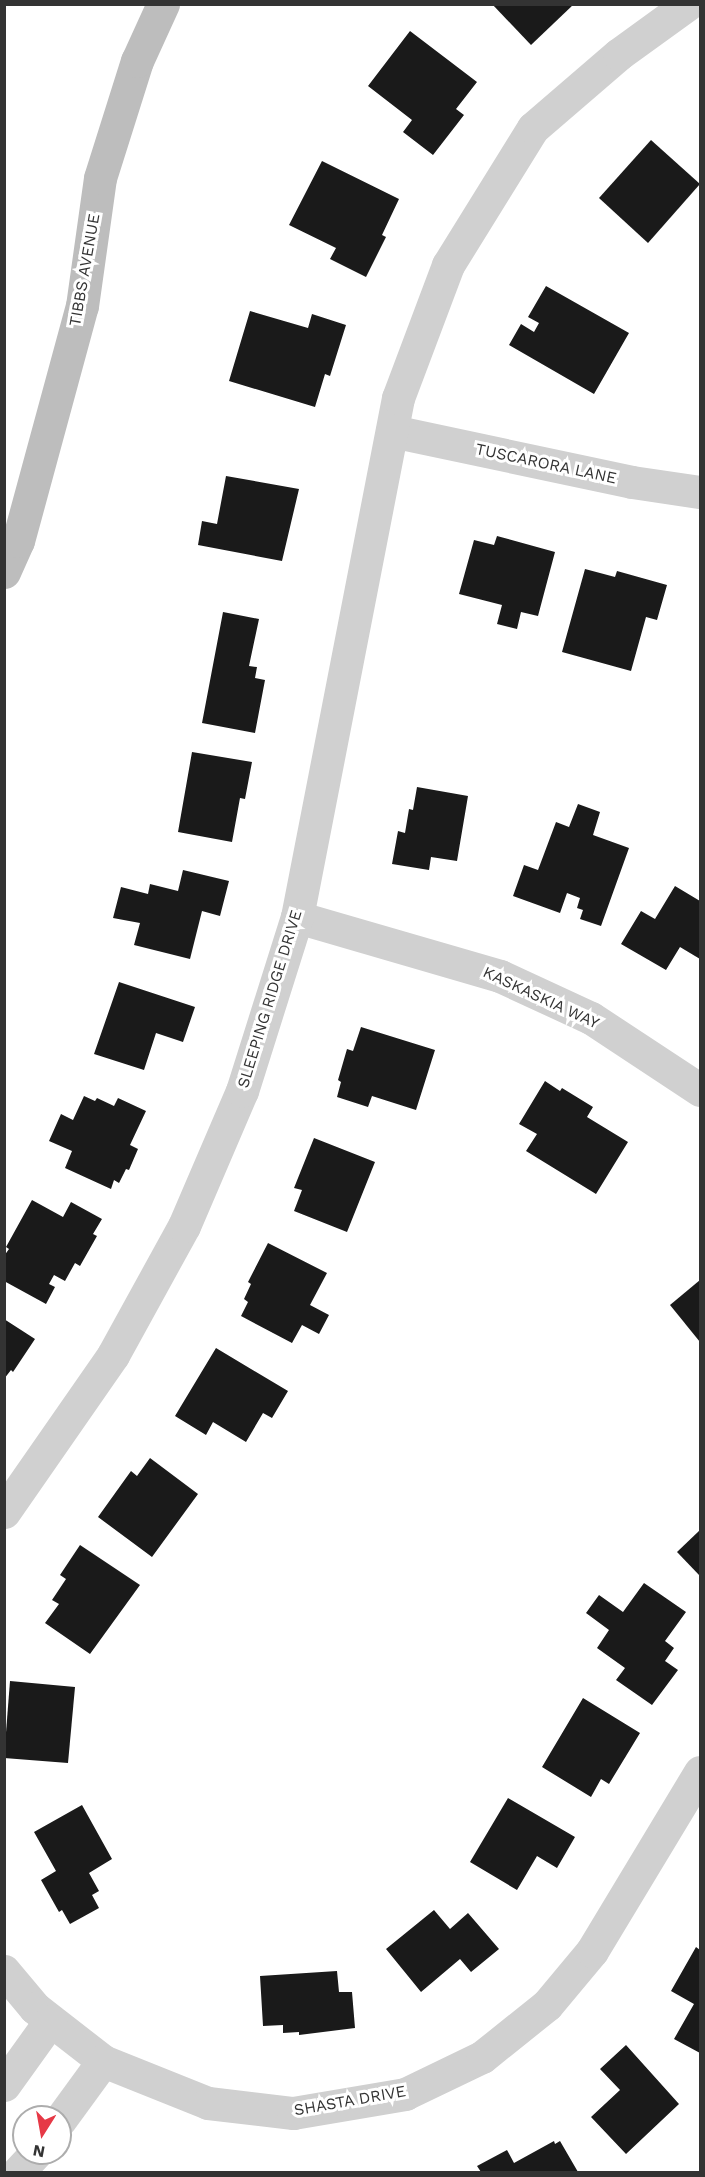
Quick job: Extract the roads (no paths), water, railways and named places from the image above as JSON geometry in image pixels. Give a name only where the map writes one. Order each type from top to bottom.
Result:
[{"type":"street","name":"TIBBS AVENUE","points":[[4,572],[18,541],[82,306],[100,178],[138,61],[163,4]]},
{"type":"street","name":"SLEEPING RIDGE DRIVE","points":[[4,1512],[113,1355],[184,1226],[242,1091],[297,917],[398,398],[448,265],[532,128],[619,54],[688,4]]},
{"type":"street","name":"TUSCARORA LANE","points":[[392,431],[632,482],[700,492]]},
{"type":"street","name":"KASKASKIA WAY","points":[[297,917],[500,976],[591,1018],[700,1090]]},
{"type":"street","name":"SHASTA DRIVE","points":[[50,2021],[103,2061],[208,2103],[293,2113],[405,2094],[482,2057],[547,2005],[592,1951],[700,1772]]},
{"type":"street","points":[[4,1971],[35,2008],[50,2021],[4,2085]]},
{"type":"street","points":[[71,2105],[103,2061]]}]
